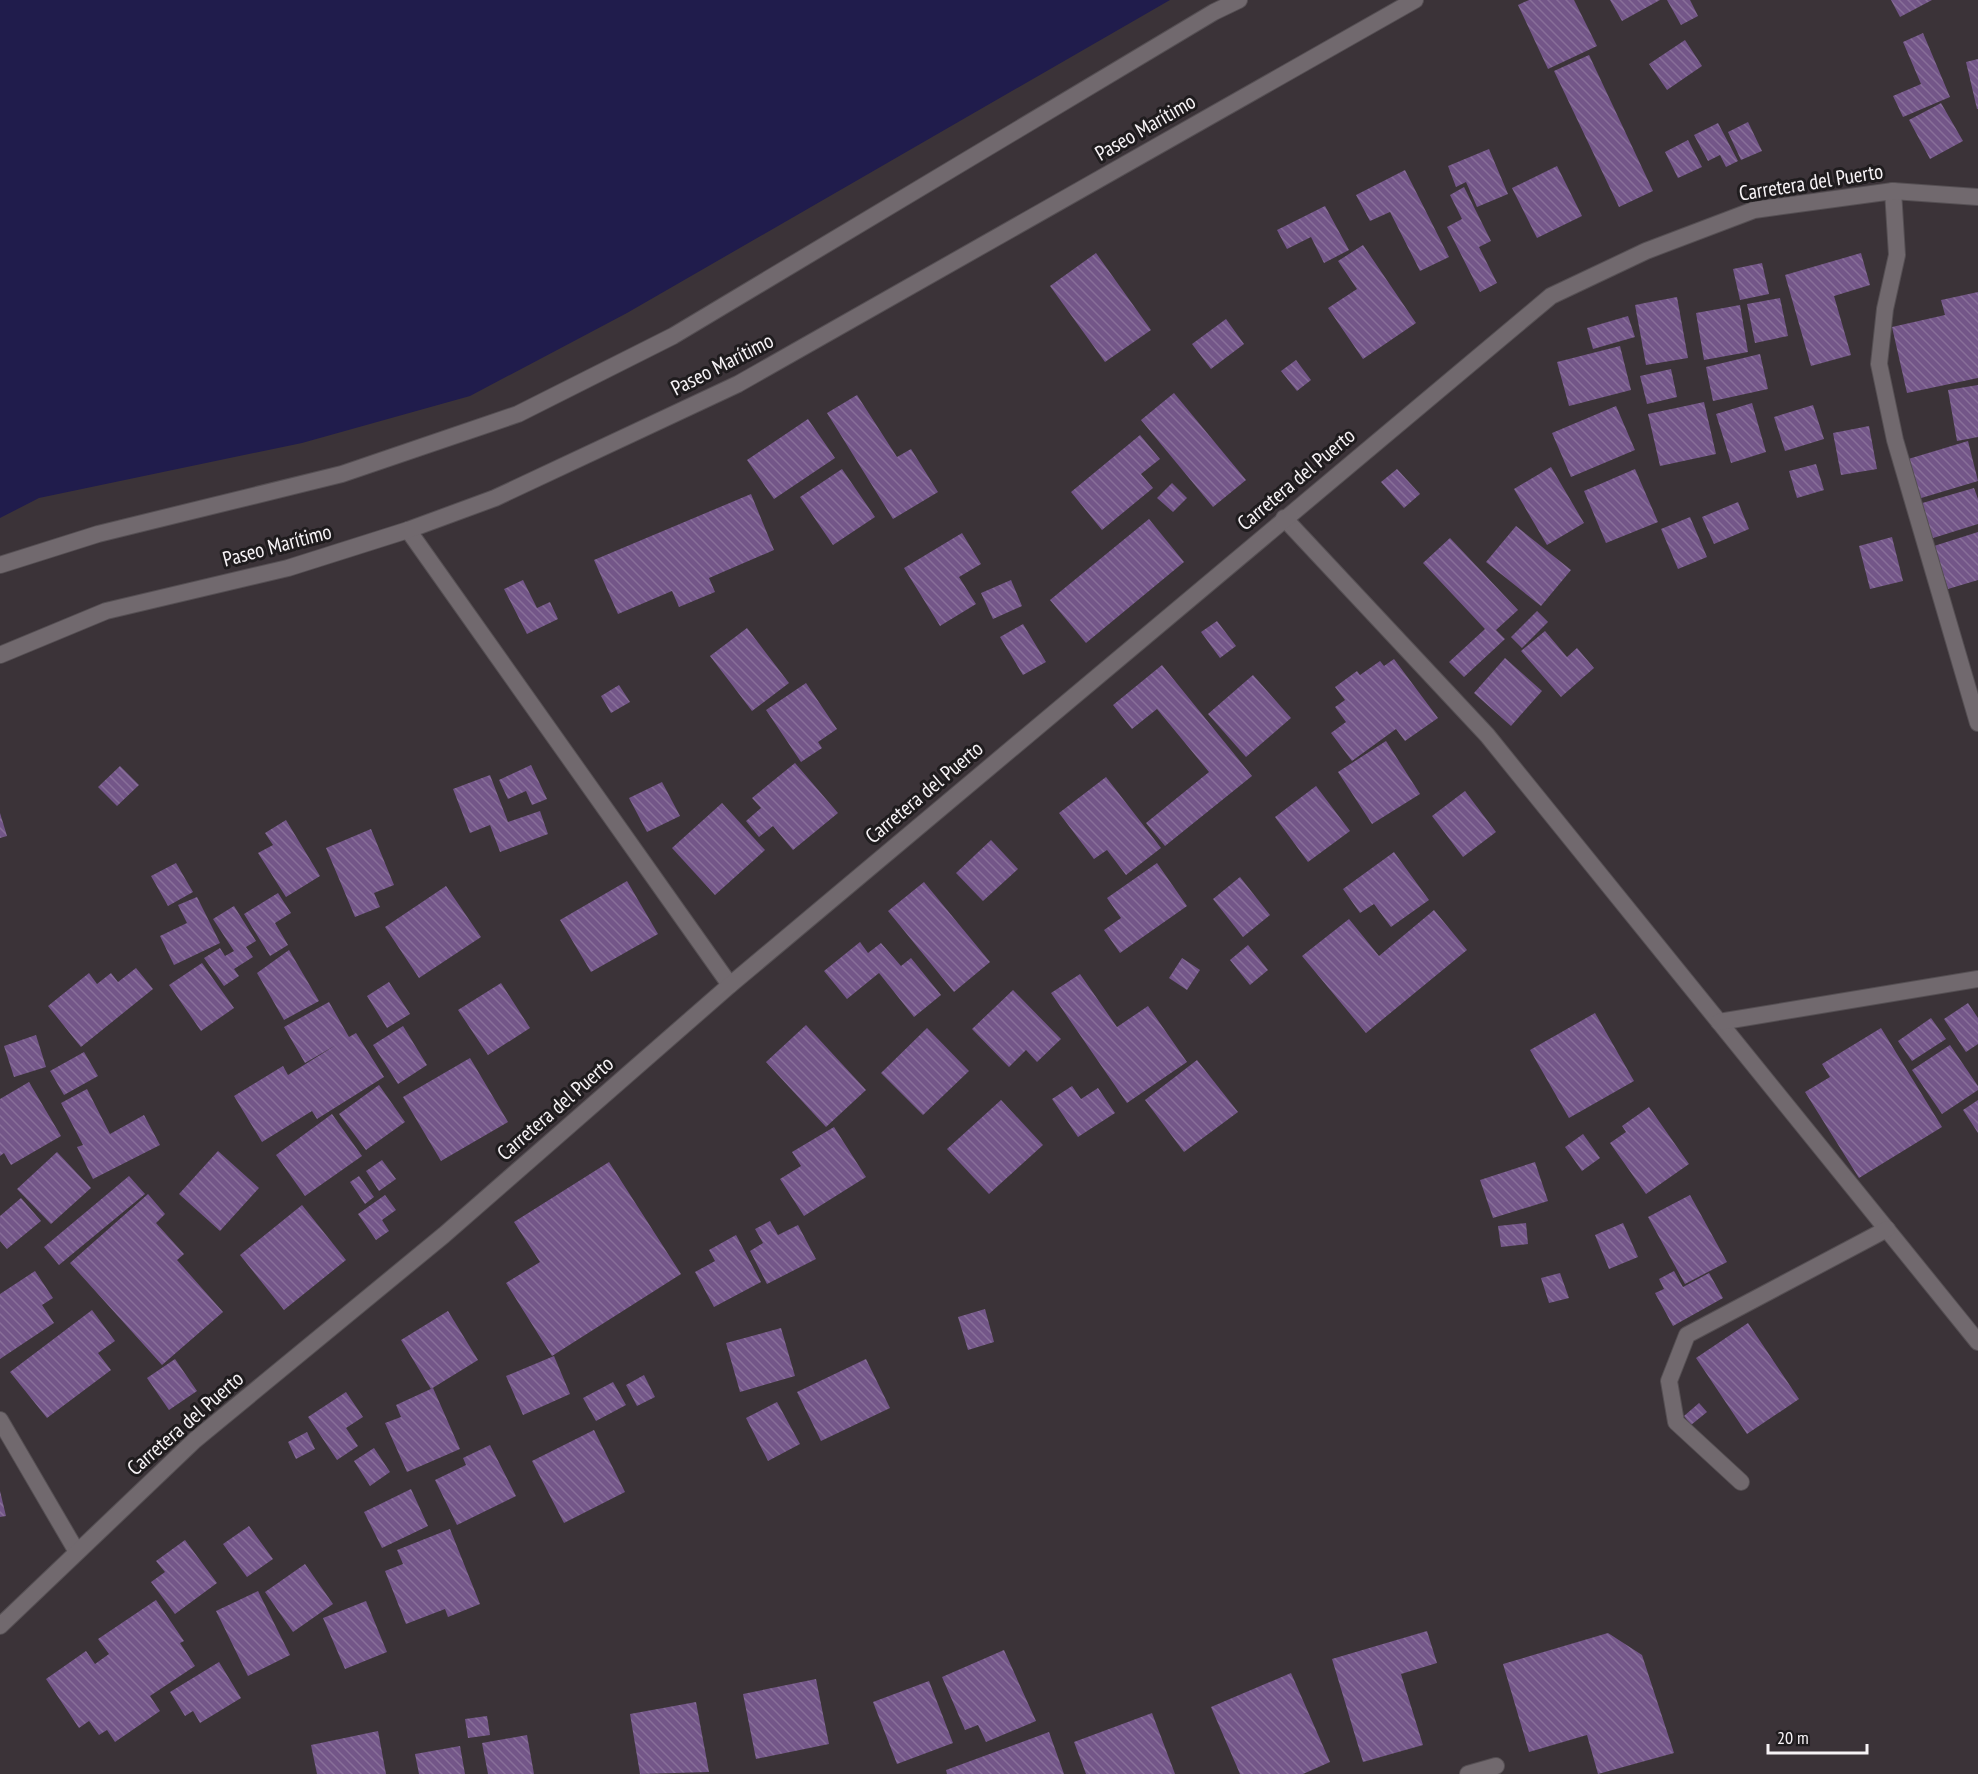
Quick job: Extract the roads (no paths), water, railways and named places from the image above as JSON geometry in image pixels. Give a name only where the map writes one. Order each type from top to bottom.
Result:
[{"type":"street","points":[[0,565],[98,534],[342,474],[518,414],[673,336],[1204,18],[1239,0]]},
{"type":"street","name":"Paseo Marítimo","points":[[0,655],[106,611],[288,568],[408,530],[495,498],[738,384],[1415,0]]},
{"type":"street","points":[[1893,191],[1897,255],[1885,309],[1879,364],[1895,440],[1978,723]]},
{"type":"street","name":"Carretera del Puerto","points":[[0,1626],[195,1440],[444,1235],[730,986],[1284,518],[1551,296],[1646,251],[1754,210],[1893,191],[1978,197]]},
{"type":"street","points":[[1284,518],[1487,735],[1978,1342]]},
{"type":"street","points":[[408,530],[730,986]]},
{"type":"street","points":[[1719,1022],[1978,979]]},
{"type":"street","points":[[1741,1482],[1677,1422],[1669,1381],[1686,1335],[1887,1229]]},
{"type":"street","points":[[0,1420],[77,1552]]},
{"type":"street","points":[[1468,1774],[1496,1766]]}]
